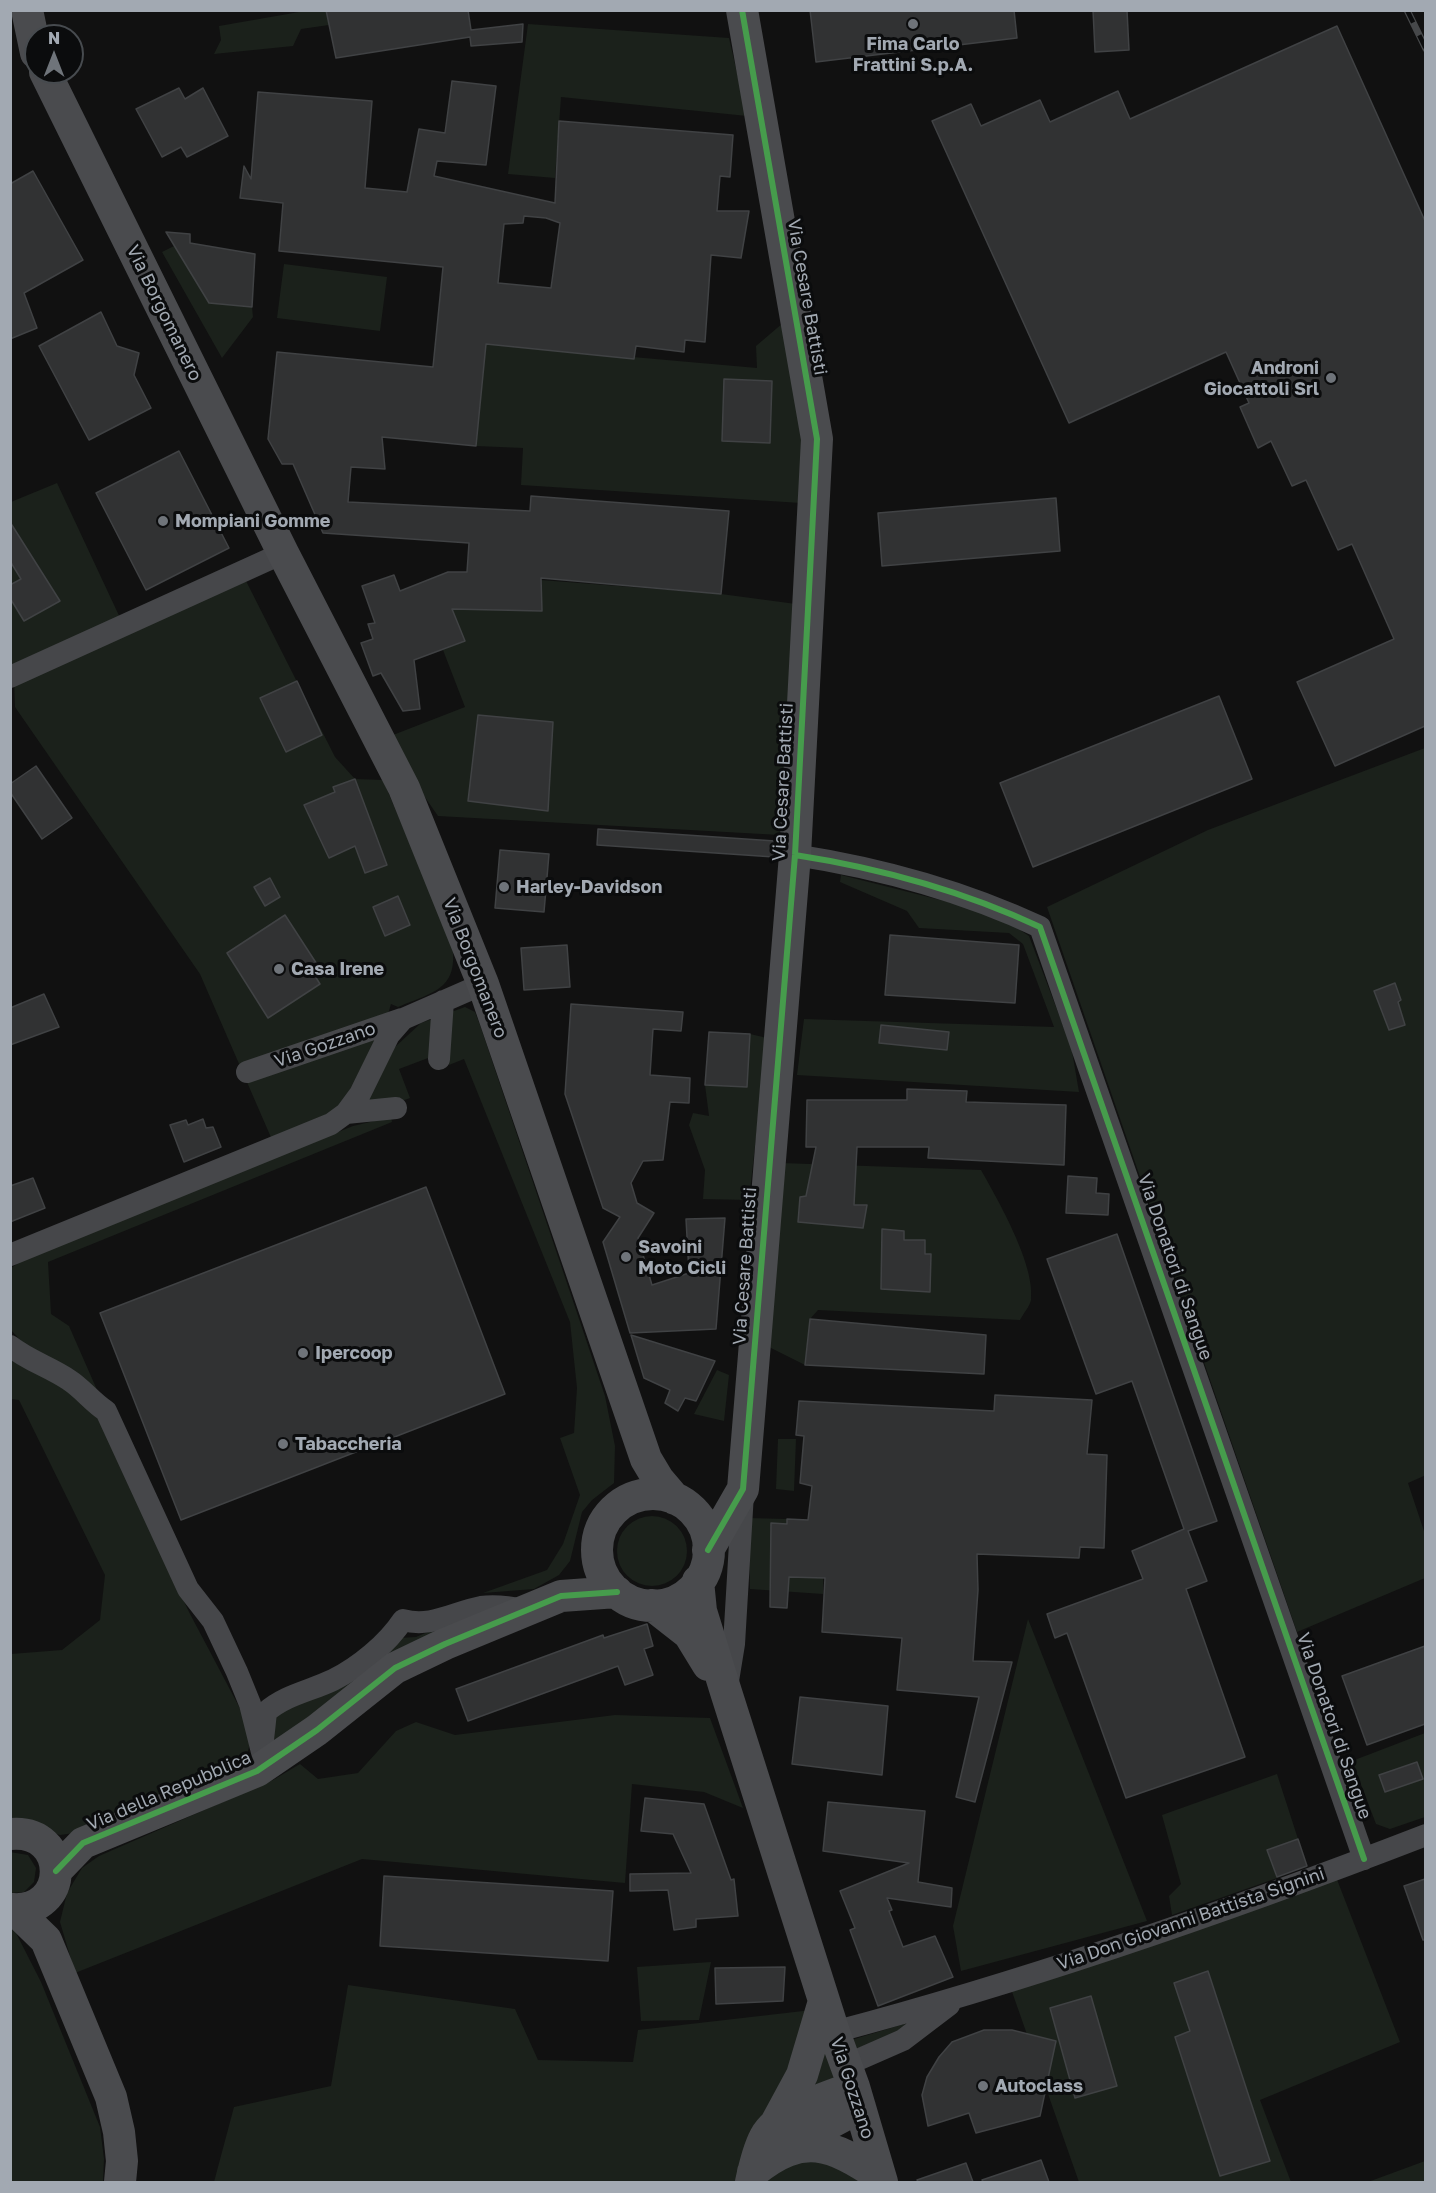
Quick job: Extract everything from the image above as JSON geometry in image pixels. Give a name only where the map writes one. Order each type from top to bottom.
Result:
[{"type":"street","name":"Via Cesare Battisti","points":[[726,1692],[734,1644],[743,1489],[795,855],[817,438],[742,10]]},
{"type":"street","name":"Via Borgomanero","points":[[10,27],[24,42]]},
{"type":"street","name":"Via Borgomanero","points":[[51,84],[283,553],[404,788],[483,984],[646,1459],[658,1479],[680,1502]]},
{"type":"street","points":[[10,677],[283,553]]},
{"type":"street","name":"Via Donatori di Sangue","points":[[795,855],[926,885],[989,903],[1040,927],[1364,1859]]},
{"type":"street","name":"Via Gozzano","points":[[247,1072],[403,1018],[483,984]]},
{"type":"street","points":[[440,1059],[443,1001]]},
{"type":"street","name":"Via Gozzano","points":[[346,1113],[373,1071],[389,1035],[403,1018]]},
{"type":"street","points":[[10,1255],[331,1124],[346,1113],[396,1108]]},
{"type":"street","points":[[10,1346],[41,1367],[70,1380],[91,1402],[106,1410],[188,1589],[213,1621],[237,1672],[250,1704],[259,1762]]},
{"type":"street","name":"Via Borgomanero","points":[[622,1503],[628,1482],[624,1399]]},
{"type":"street","name":"Via Cesare Battisti","points":[[680,1502],[707,1503],[728,1492],[746,1459]]},
{"type":"street","name":"Via Cesare Battisti","points":[[708,1550],[743,1489]]},
{"type":"street","points":[[648,1495],[680,1502],[702,1525],[708,1550],[705,1568],[698,1581],[678,1599],[652,1605],[635,1602],[617,1592],[601,1569],[597,1543],[607,1518],[622,1503],[648,1495]]},
{"type":"street","name":"Via della Repubblica","points":[[561,1596],[579,1575],[597,1543]]},
{"type":"street","points":[[698,1581],[701,1611],[726,1692]]},
{"type":"street","name":"Via della Repubblica","points":[[12,1909],[33,1907],[83,1843],[259,1762],[317,1730],[395,1668],[445,1644],[561,1596],[617,1592]]},
{"type":"street","points":[[652,1605],[688,1634],[726,1692]]},
{"type":"street","points":[[259,1762],[266,1712],[278,1702],[333,1679],[353,1667],[393,1634],[403,1620],[418,1624],[483,1607],[503,1606],[525,1611]]},
{"type":"street","name":"Via Gozzano","points":[[726,1692],[881,2180]]},
{"type":"street","name":"Via Don Giovanni Battista Signini","points":[[834,2032],[955,2000],[1364,1859],[1425,1834]]},
{"type":"street","name":"Via della Repubblica","points":[[25,1837],[83,1843]]},
{"type":"street","name":"Via della Repubblica","points":[[25,1837],[52,1853],[52,1884],[46,1940]]},
{"type":"street","name":"Via della Repubblica","points":[[12,1909],[46,1940],[111,2097],[119,2132],[122,2162],[120,2182]]},
{"type":"street","name":"Via Don Giovanni Battista Signini","points":[[853,2086],[903,2040],[955,2000]]},
{"type":"street","points":[[759,2171],[765,2136],[774,2126],[802,2075],[824,2001]]},
{"type":"street","points":[[774,2126],[800,2108],[853,2086]]},
{"type":"street","points":[[759,2171],[853,2086]]},
{"type":"street","points":[[759,2171],[809,2144],[825,2146],[854,2158],[881,2180]]},
{"type":"shaded area","points":[[305,11],[326,11],[329,25],[301,29],[293,46],[214,54],[221,40],[219,26]]},
{"type":"shaded area","points":[[528,24],[729,38],[747,116],[561,97],[555,178],[508,174]]},
{"type":"shaded area","points":[[178,244],[183,260],[209,303],[252,307],[253,317],[222,358],[162,252]]},
{"type":"shaded area","points":[[284,264],[387,277],[380,331],[277,318]]},
{"type":"shaded area","points":[[783,323],[802,433],[801,503],[521,485],[523,448],[476,446],[486,344],[757,368],[756,346]]},
{"type":"shaded area","points":[[57,483],[122,622],[11,669],[11,502]]},
{"type":"shaded area","points":[[244,577],[335,757],[355,779],[383,780],[452,944],[453,959],[452,971],[441,987],[398,1007],[391,1004],[381,1038],[336,1113],[273,1142],[200,974],[15,707],[14,679]]},
{"type":"shaded area","points":[[541,580],[721,594],[796,604],[780,835],[438,816],[415,783],[393,735],[465,707],[443,650],[465,641],[452,609],[542,611]]},
{"type":"shaded area","points":[[1425,748],[1426,1475],[1408,1483],[1425,1534],[1425,1578],[1297,1632],[1047,907],[1208,830]]},
{"type":"shaded area","points":[[841,875],[996,914],[1029,936],[1064,1028],[1068,1028],[1079,1092],[797,1075],[804,1019],[1054,1027],[1023,944],[1009,933],[919,928],[907,911],[840,882]]},
{"type":"shaded area","points":[[465,1007],[475,1012],[480,1025],[605,1396],[615,1446],[614,1483],[592,1500],[582,1512],[570,1561],[559,1575],[534,1589],[483,1593],[547,1570],[563,1544],[580,1495],[560,1438],[574,1433],[577,1388],[570,1322],[464,1059],[449,1065],[444,1052],[399,1069],[410,1098],[393,1104],[363,1107],[395,1047],[421,1023]]},
{"type":"shaded area","points":[[750,1034],[767,1038],[749,1200],[703,1199],[705,1170],[689,1125],[693,1113],[709,1116],[705,1085],[746,1087]]},
{"type":"shaded area","points":[[391,1117],[392,1122],[48,1262],[51,1314],[69,1326],[101,1399],[24,1344],[11,1330],[11,1268],[30,1255],[353,1126]]},
{"type":"shaded area","points":[[781,1163],[981,1170],[1006,1215],[1028,1270],[1031,1300],[1020,1320],[818,1310],[810,1319],[805,1365],[767,1346]]},
{"type":"shaded area","points":[[10,1351],[62,1384],[96,1414],[189,1612],[245,1718],[250,1743],[247,1755],[241,1764],[82,1832],[60,1835],[11,1822],[11,1654],[62,1650],[100,1620],[105,1575],[19,1400],[11,1399]]},
{"type":"shaded area","points":[[717,1370],[729,1375],[724,1421],[694,1414]]},
{"type":"shaded area","points":[[778,1439],[796,1439],[794,1491],[776,1489]]},
{"type":"shaded area","points":[[652,1516],[665,1519],[677,1526],[684,1538],[687,1551],[684,1564],[677,1576],[665,1583],[652,1586],[639,1583],[627,1576],[620,1564],[617,1551],[620,1538],[627,1526],[639,1519]]},
{"type":"shaded area","points":[[748,1518],[824,1520],[823,1594],[750,1589]]},
{"type":"shaded area","points":[[458,1619],[274,1743],[275,1709],[399,1638],[416,1637]]},
{"type":"shaded area","points":[[1028,1619],[1147,1921],[961,1971],[953,1926]]},
{"type":"shaded area","points":[[615,1715],[710,1718],[743,1808],[704,1792],[632,1784],[625,1883],[362,1859],[75,1973],[60,1922],[67,1893],[82,1868],[99,1856],[273,1780],[300,1764],[318,1779],[358,1773],[396,1731],[416,1722],[455,1735]]},
{"type":"shaded area","points":[[1425,1733],[1425,1817],[1390,1829],[1376,1824],[1352,1761]]},
{"type":"shaded area","points":[[1277,1774],[1298,1839],[1267,1850],[1277,1878],[1172,1915],[1169,1896],[1181,1884],[1162,1815]]},
{"type":"shaded area","points":[[10,1852],[28,1855],[36,1868],[34,1882],[24,1892],[11,1893]]},
{"type":"shaded area","points":[[1336,1877],[1400,2042],[1260,2100],[1291,2182],[1079,2182],[1011,1989]]},
{"type":"shaded area","points":[[10,1926],[14,1929],[41,1982],[100,2127],[104,2159],[103,2182],[11,2182]]},
{"type":"shaded area","points":[[711,1962],[699,2020],[641,2021],[637,1967]]},
{"type":"shaded area","points":[[348,1985],[515,2009],[538,2060],[633,2062],[638,2030],[812,2010],[744,2182],[214,2182],[234,2107],[331,2086]]},
{"type":"shaded area","points":[[907,2023],[899,2032],[851,2051],[848,2041]]},
{"type":"shaded area","points":[[828,2036],[844,2083],[807,2094]]},
{"type":"shaded area","points":[[801,2154],[871,2182],[759,2182]]},
{"type":"shaded area","points":[[1425,2161],[1425,2182],[1368,2182]]},
{"type":"building","points":[[326,10],[468,10],[471,30],[523,24],[522,42],[471,46],[470,37],[336,58]]},
{"type":"building","name":"Fima Carlo Frattini S.p.A.","points":[[810,10],[1014,10],[1017,38],[816,62]]},
{"type":"building","points":[[1093,10],[1127,10],[1129,50],[1095,52]]},
{"type":"building","name":"Androni Giocattoli Srl","points":[[1337,26],[1425,221],[1425,726],[1335,766],[1297,682],[1394,639],[1352,544],[1338,550],[1306,480],[1292,486],[1271,441],[1258,448],[1240,407],[1249,403],[1226,352],[1069,423],[932,121],[971,104],[981,126],[1040,100],[1050,122],[1118,91],[1130,119]]},
{"type":"building","points":[[452,81],[496,86],[486,165],[437,161],[434,176],[555,203],[559,121],[733,135],[730,177],[720,176],[717,211],[749,211],[741,258],[711,255],[705,342],[685,340],[684,352],[636,346],[634,359],[486,344],[476,446],[382,437],[385,469],[351,467],[348,502],[530,511],[531,496],[729,511],[721,594],[541,578],[542,611],[452,609],[465,641],[414,660],[420,709],[403,711],[381,673],[373,676],[361,643],[373,639],[368,624],[375,623],[362,586],[394,575],[400,591],[448,572],[467,572],[469,543],[323,533],[293,464],[282,464],[268,439],[277,352],[433,367],[443,267],[279,251],[283,203],[240,198],[244,166],[251,179],[258,92],[372,101],[365,188],[407,192],[419,129],[445,133]],"holes":[[[524,216],[546,218],[560,223],[551,288],[498,283],[504,224],[523,223]]]},
{"type":"building","points":[[179,88],[185,99],[203,88],[228,136],[187,157],[181,147],[162,157],[136,109]]},
{"type":"building","points":[[33,171],[83,260],[24,293],[37,328],[10,339],[10,184]]},
{"type":"building","points":[[166,232],[190,234],[190,243],[255,254],[252,307],[209,303]]},
{"type":"building","points":[[101,312],[117,346],[139,353],[134,375],[151,408],[89,440],[39,346]]},
{"type":"building","points":[[724,379],[772,381],[770,443],[722,441]]},
{"type":"building","name":"Mompiani Gomme","points":[[179,451],[229,548],[146,590],[96,493]]},
{"type":"building","points":[[1056,498],[1060,551],[882,566],[878,513]]},
{"type":"building","points":[[10,522],[60,601],[24,621],[10,598],[10,585],[21,579],[10,561]]},
{"type":"building","points":[[297,681],[322,735],[286,752],[260,698]]},
{"type":"building","points":[[1219,696],[1252,779],[1033,867],[1000,783]]},
{"type":"building","points":[[478,715],[553,722],[548,811],[468,801]]},
{"type":"building","points":[[36,766],[72,818],[42,839],[10,792],[10,784]]},
{"type":"building","points":[[355,779],[387,865],[365,873],[355,846],[329,858],[304,805],[335,792],[333,787]]},
{"type":"building","points":[[598,829],[775,841],[774,857],[597,845]]},
{"type":"building","points":[[500,850],[549,854],[544,912],[495,908]]},
{"type":"building","points":[[270,878],[280,897],[265,906],[254,887]]},
{"type":"building","points":[[398,896],[410,925],[385,936],[373,907]]},
{"type":"building","name":"Casa Irene","points":[[285,915],[322,972],[315,976],[320,984],[268,1018],[227,953]]},
{"type":"building","points":[[890,935],[1019,945],[1015,1003],[885,995]]},
{"type":"building","points":[[567,945],[570,987],[524,990],[521,948]]},
{"type":"building","points":[[1395,983],[1401,1000],[1398,1002],[1405,1025],[1389,1030],[1374,991]]},
{"type":"building","points":[[44,994],[59,1027],[10,1045],[10,1008]]},
{"type":"building","name":"Savoini Moto Cicli","points":[[571,1004],[683,1012],[681,1031],[653,1029],[650,1075],[690,1078],[689,1103],[670,1102],[663,1160],[643,1161],[631,1183],[637,1203],[654,1213],[638,1238],[652,1285],[689,1273],[686,1219],[725,1218],[716,1329],[630,1333],[603,1242],[620,1217],[603,1208],[565,1094]]},
{"type":"building","points":[[881,1025],[949,1032],[947,1050],[879,1043]]},
{"type":"building","points":[[709,1032],[750,1034],[747,1087],[705,1085]]},
{"type":"building","points":[[907,1089],[967,1091],[966,1102],[1066,1105],[1064,1165],[928,1158],[929,1147],[857,1147],[854,1205],[867,1205],[863,1228],[798,1222],[800,1197],[806,1196],[816,1147],[806,1147],[807,1100],[907,1100]]},
{"type":"building","points":[[203,1119],[206,1128],[213,1127],[221,1147],[184,1162],[170,1125],[186,1120],[188,1125]]},
{"type":"building","points":[[1068,1176],[1097,1178],[1096,1193],[1109,1194],[1108,1215],[1066,1213]]},
{"type":"building","points":[[33,1178],[45,1208],[10,1222],[10,1186]]},
{"type":"building","name":"Ipercoop","points":[[426,1187],[505,1394],[181,1520],[100,1313]]},
{"type":"building","points":[[882,1229],[904,1231],[904,1240],[925,1240],[925,1254],[931,1254],[930,1292],[881,1289]]},
{"type":"building","points":[[1117,1234],[1217,1521],[1188,1531],[1207,1581],[1186,1589],[1245,1757],[1126,1798],[1067,1633],[1055,1638],[1047,1614],[1143,1579],[1132,1551],[1184,1529],[1132,1381],[1096,1394],[1047,1259]]},
{"type":"building","points":[[810,1319],[986,1335],[984,1374],[805,1365]]},
{"type":"building","points":[[631,1335],[715,1361],[696,1401],[685,1398],[678,1411],[665,1403],[670,1390],[644,1378]]},
{"type":"building","points":[[995,1395],[1092,1400],[1087,1454],[1107,1455],[1104,1548],[1080,1547],[1079,1558],[977,1554],[978,1590],[973,1661],[1012,1662],[975,1802],[956,1797],[979,1697],[897,1690],[902,1638],[822,1632],[825,1578],[789,1577],[787,1608],[770,1607],[771,1523],[787,1524],[787,1519],[808,1520],[812,1486],[800,1483],[804,1436],[796,1435],[799,1401],[994,1411]]},
{"type":"building","points":[[647,1624],[653,1646],[644,1649],[653,1675],[625,1685],[618,1666],[468,1721],[456,1689],[603,1635],[604,1638]]},
{"type":"building","points":[[1425,1646],[1425,1724],[1367,1745],[1342,1676]]},
{"type":"building","points":[[800,1697],[888,1706],[882,1775],[792,1764]]},
{"type":"building","points":[[1417,1762],[1423,1779],[1385,1792],[1379,1775]]},
{"type":"building","points":[[645,1798],[704,1804],[731,1880],[734,1879],[738,1916],[696,1919],[696,1927],[674,1930],[668,1890],[630,1891],[630,1874],[691,1873],[673,1834],[641,1831]]},
{"type":"building","points":[[828,1802],[925,1811],[918,1882],[952,1888],[951,1907],[887,1898],[892,1910],[889,1911],[903,1947],[935,1936],[953,1977],[878,2006],[850,1930],[855,1928],[840,1891],[909,1863],[823,1851]]},
{"type":"building","points":[[1298,1839],[1307,1866],[1277,1877],[1267,1850]]},
{"type":"building","points":[[384,1876],[613,1891],[608,1961],[380,1946]]},
{"type":"building","points":[[1425,1879],[1425,1940],[1423,1940],[1404,1886]]},
{"type":"building","points":[[785,1967],[783,2001],[716,2004],[715,1968]]},
{"type":"building","points":[[1208,1971],[1270,2161],[1220,2176],[1175,2037],[1190,2031],[1174,1983]]},
{"type":"building","points":[[1091,1996],[1117,2086],[1075,2098],[1050,2008]]},
{"type":"building","name":"Autoclass","points":[[984,2030],[1012,2030],[1056,2041],[1040,2116],[976,2133],[969,2113],[928,2126],[922,2095],[927,2077],[939,2057],[952,2042]]},
{"type":"building","points":[[1041,2160],[1049,2182],[983,2182],[982,2180]]},
{"type":"building","points":[[966,2163],[973,2182],[918,2182],[917,2180]]},
{"type":"railway","points":[[1407,10],[1426,49]]},
{"type":"cycle path","points":[[708,1550],[743,1489],[795,855],[817,439],[742,10]]},
{"type":"cycle path","points":[[795,855],[920,882],[981,902],[1040,927],[1364,1859]]},
{"type":"cycle path","points":[[56,1871],[83,1843],[257,1771],[317,1730],[395,1668],[445,1644],[561,1596],[617,1592]]},
{"type":"place","name":"Fima Carlo Frattini S.p.A.","points":[[913,24]]},
{"type":"place","name":"Androni Giocattoli Srl","points":[[1331,378]]},
{"type":"place","name":"Mompiani Gomme","points":[[163,521]]},
{"type":"place","name":"Harley-Davidson","points":[[504,887]]},
{"type":"place","name":"Casa Irene","points":[[279,969]]},
{"type":"place","name":"Savoini Moto Cicli","points":[[626,1257]]},
{"type":"place","name":"Ipercoop","points":[[303,1353]]},
{"type":"place","name":"Tabaccheria","points":[[283,1444]]},
{"type":"place","name":"Autoclass","points":[[983,2086]]}]
